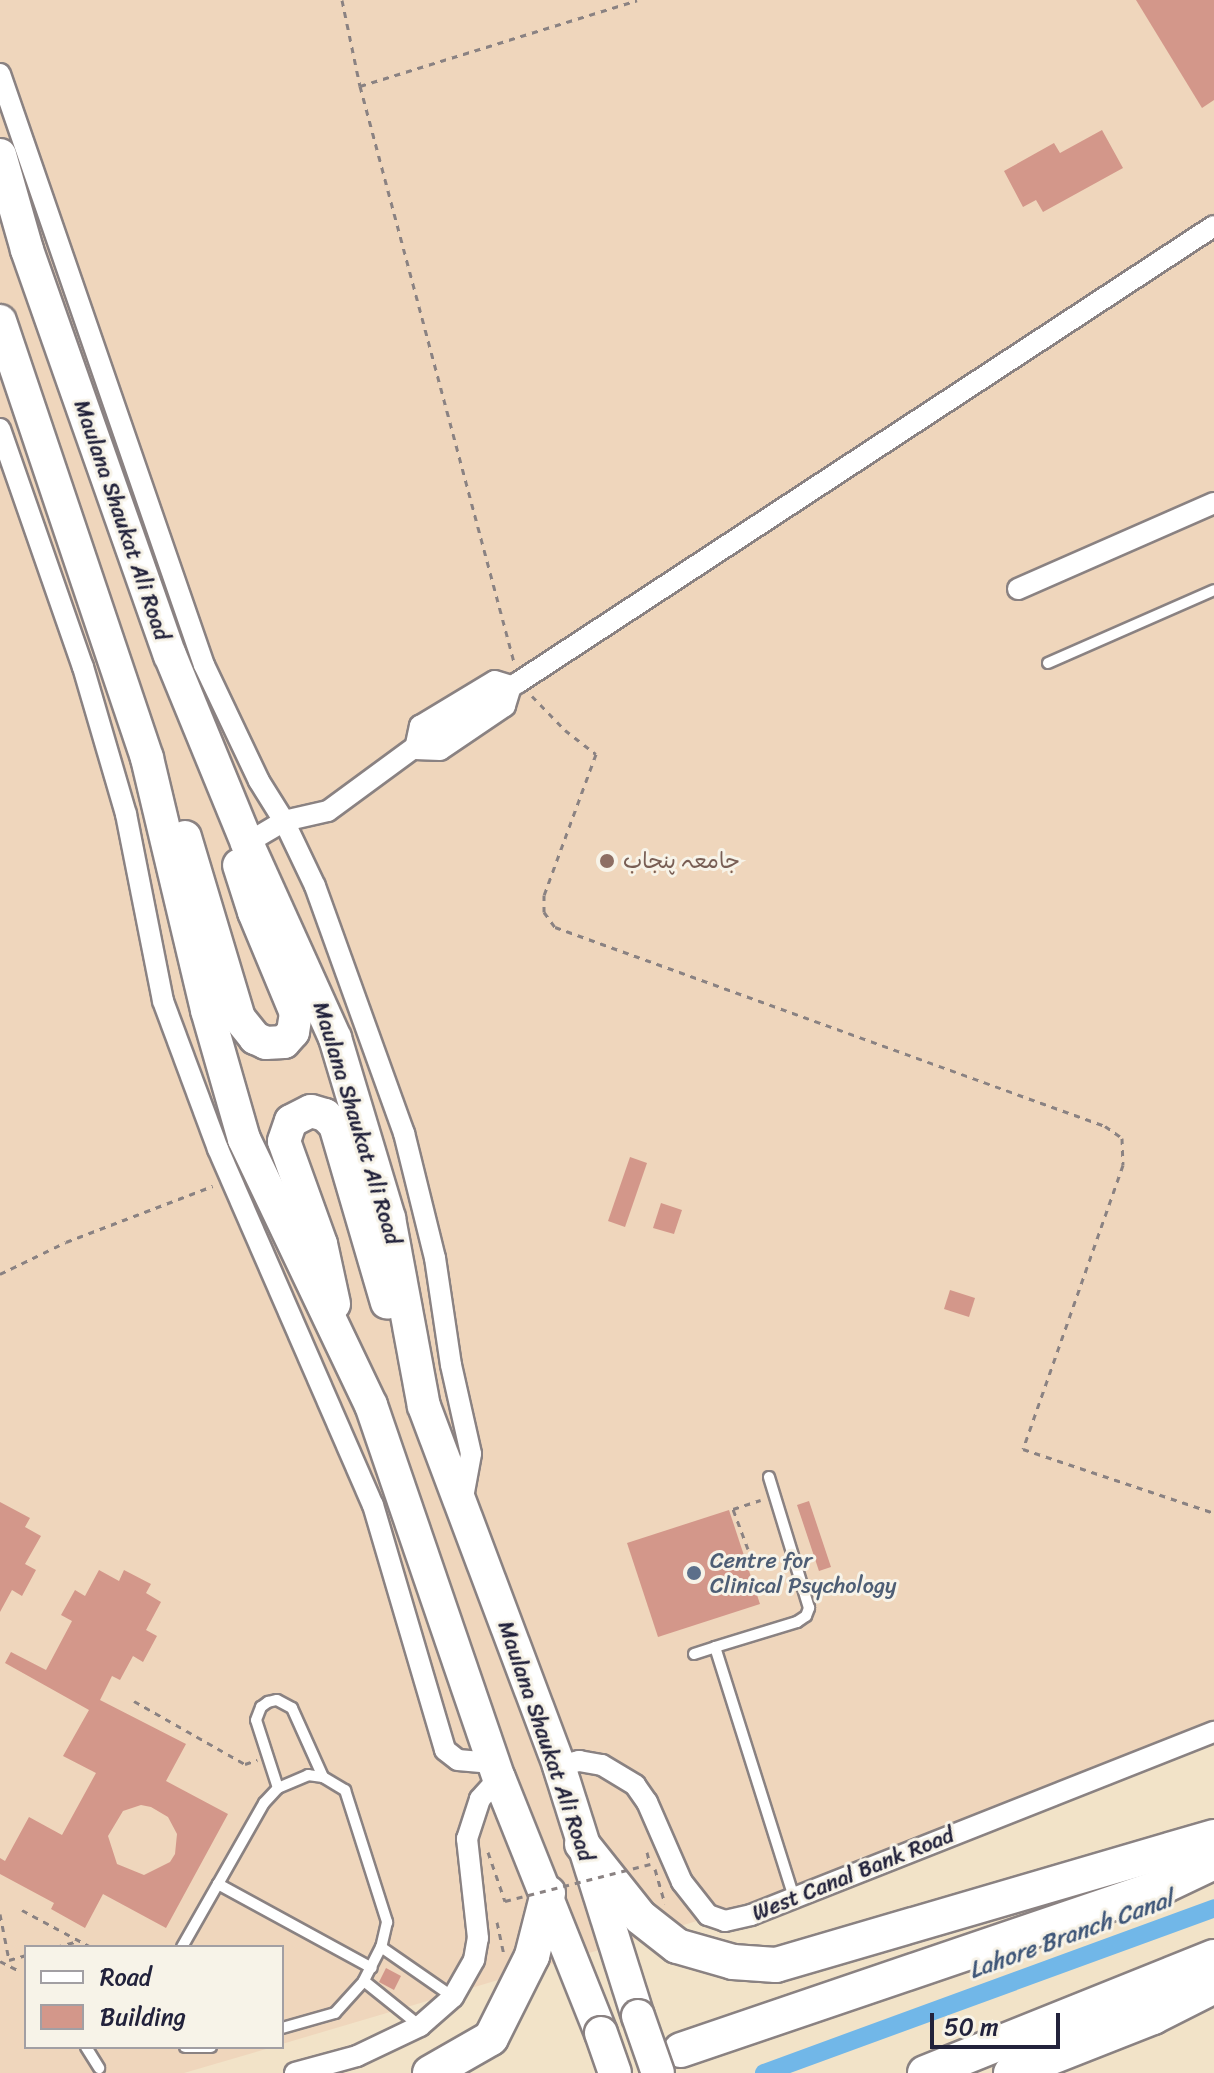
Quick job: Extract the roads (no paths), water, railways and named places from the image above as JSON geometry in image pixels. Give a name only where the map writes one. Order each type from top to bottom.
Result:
[{"type":"highway","points":[[582,1844],[640,1917],[677,1946],[733,1962],[776,1965],[1214,1837]]},
{"type":"highway","points":[[669,2061],[1166,1885],[1214,1862]]},
{"type":"highway","points":[[430,2073],[491,2038],[532,1956],[548,1893]]},
{"type":"highway","points":[[925,2073],[1214,1957]]},
{"type":"highway","points":[[1011,2073],[1153,2017],[1214,1986]]},
{"type":"main road","name":"Maulana Shaukat Ali Road","points":[[0,155],[27,250],[133,553],[247,843],[318,996],[343,1063],[389,1218],[420,1389],[559,1766],[638,2016],[669,2061]]},
{"type":"main road","points":[[0,321],[147,758],[207,1010],[244,1139],[371,1405],[497,1770],[548,1893],[615,2073]]},
{"type":"main road","points":[[147,758],[179,817],[239,1018],[255,1038],[266,1043],[284,1042],[293,1032],[296,1013],[254,912],[212,757]]},
{"type":"main road","points":[[337,1331],[321,1244],[284,1141],[291,1121],[311,1111],[325,1115],[335,1125],[402,1355],[420,1389]]},
{"type":"street","points":[[0,74],[204,665],[259,781],[284,821],[315,886],[404,1133],[435,1258],[451,1365],[471,1454],[462,1503]]},
{"type":"street","points":[[247,843],[284,821],[328,811],[415,749],[440,750],[505,706],[515,684],[1214,226]]},
{"type":"street","points":[[0,429],[83,667],[126,814],[163,1001],[231,1179],[373,1505],[445,1750],[458,1760],[497,1770],[480,1799],[467,1839],[478,1938],[474,1960],[453,1997],[420,2026],[357,2056],[295,2073]]},
{"type":"street","points":[[1018,589],[1214,503]]},
{"type":"street","points":[[415,749],[420,726],[495,681],[515,684]]},
{"type":"street","name":"West Canal Bank Road","points":[[559,1766],[579,1761],[602,1765],[635,1785],[647,1802],[682,1882],[708,1915],[725,1921],[737,1920],[794,1898],[1214,1732]]},
{"type":"lane","points":[[1048,663],[1214,590]]},
{"type":"lane","points":[[694,1654],[797,1622],[806,1616],[809,1608],[769,1477]]},
{"type":"lane","points":[[715,1647],[794,1898]]},
{"type":"lane","points":[[278,1788],[256,1720],[261,1707],[277,1700],[292,1708],[323,1777]]},
{"type":"lane","points":[[183,1945],[264,1803],[278,1788],[308,1775],[335,1782],[350,1799],[387,1922],[372,1968],[335,2013],[284,2027]]},
{"type":"lane","points":[[218,1884],[372,1968]]},
{"type":"lane","points":[[381,1947],[453,1997]]},
{"type":"lane","points":[[364,1981],[420,2026]]},
{"type":"lane","points":[[87,2049],[99,2068]]},
{"type":"waterway","name":"Lahore Branch Canal","points":[[764,2073],[1214,1908]]},
{"type":"place","name":"جامعہ پنجاب","points":[[607,861]]},
{"type":"place","name":"Centre for Clinical Psychology","points":[[694,1573]]}]
